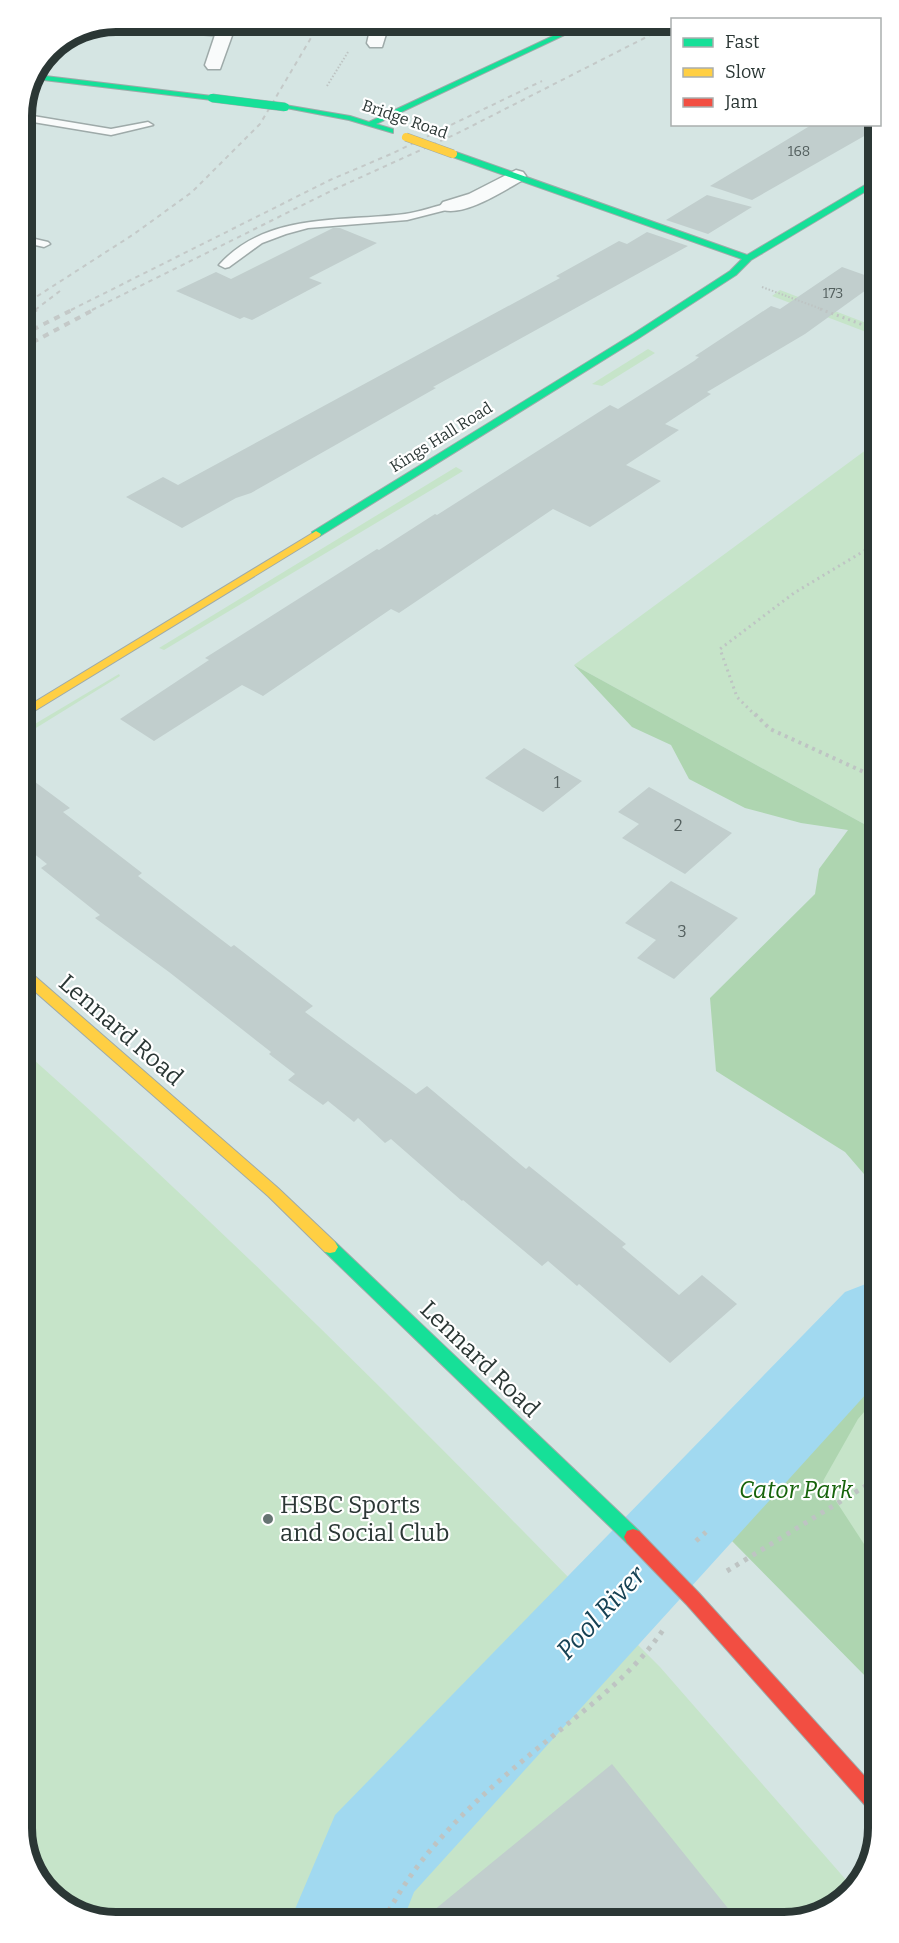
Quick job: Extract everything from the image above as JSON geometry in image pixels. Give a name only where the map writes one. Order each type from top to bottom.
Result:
[{"type":"street","points":[[214,65],[224,32]]},
{"type":"street","points":[[376,44],[379,32]]},
{"type":"street","points":[[370,124],[567,32]]},
{"type":"street","name":"Bridge Road","points":[[40,78],[324,112],[370,124],[748,258]]},
{"type":"street","points":[[450,206],[476,198],[516,176]]},
{"type":"street","name":"Kings Hall Road","points":[[32,708],[646,330],[733,273],[748,258],[868,187]]},
{"type":"street","name":"Lennard Road","points":[[32,982],[273,1192],[618,1522],[693,1599],[868,1794]]},
{"type":"lane","points":[[32,119],[111,132],[148,125]]},
{"type":"lane","points":[[225,265],[258,241],[282,231],[308,225],[406,217],[450,206]]},
{"type":"lane","points":[[32,241],[44,244]]},
{"type":"path","points":[[764,288],[868,327]]},
{"type":"path","points":[[868,548],[830,567],[788,596],[720,649],[737,697],[770,729],[868,774]]},
{"type":"path","points":[[739,1562],[868,1485]]},
{"type":"path","points":[[388,1911],[414,1869],[452,1826],[510,1771],[626,1675],[647,1655],[664,1629]]},
{"type":"green space","points":[[780,290],[868,324],[868,333],[772,296]]},
{"type":"green space","points":[[648,349],[655,353],[602,386],[592,384]]},
{"type":"green space","points":[[868,448],[868,826],[574,665]]},
{"type":"green space","points":[[456,467],[463,471],[164,650],[159,648]]},
{"type":"green space","points":[[574,665],[868,826],[868,1179],[845,1152],[716,1071],[710,998],[815,894],[819,869],[848,830],[801,823],[745,808],[689,779],[671,745],[632,727]]},
{"type":"green space","points":[[119,674],[120,676],[32,730],[32,726]]},
{"type":"green space","name":"HSBC Sports and Social Club","points":[[32,1058],[166,1180],[304,1312],[575,1584],[313,1892],[305,1911],[99,1910],[83,1905],[64,1894],[49,1879],[36,1855],[32,1839]]},
{"type":"green space","name":"Cator Park","points":[[868,1303],[868,1679],[681,1488]]},
{"type":"green space","name":"Cator Park","points":[[868,1309],[868,1407],[858,1419],[823,1481],[868,1550],[868,1679],[731,1540],[700,1478],[840,1342]]},
{"type":"green space","points":[[615,1622],[660,1667],[848,1882],[839,1891],[821,1903],[784,1912],[357,1911],[381,1860]]},
{"type":"building","points":[[810,126],[868,126],[868,134],[752,200],[710,186]]},
{"type":"building","points":[[707,195],[752,207],[708,234],[666,220]]},
{"type":"building","points":[[333,228],[340,228],[377,243],[309,278],[322,283],[252,320],[244,317],[240,319],[176,291],[216,272],[231,279]]},
{"type":"building","points":[[647,232],[688,246],[433,387],[436,388],[251,493],[236,498],[182,528],[126,497],[163,477],[178,485],[560,278],[556,276],[619,241],[627,244]]},
{"type":"building","points":[[842,267],[868,276],[868,289],[805,334],[707,392],[711,394],[665,424],[679,430],[626,465],[661,481],[590,527],[553,509],[399,613],[391,609],[263,696],[242,685],[154,741],[120,719],[209,660],[205,658],[377,549],[379,550],[435,514],[437,515],[610,405],[618,409],[694,361],[699,357],[695,356],[771,306],[780,309]]},
{"type":"building","points":[[524,748],[582,781],[543,812],[485,778]]},
{"type":"building","points":[[32,780],[70,808],[63,812],[142,873],[138,876],[231,947],[234,945],[313,1006],[305,1012],[416,1094],[427,1086],[526,1169],[529,1166],[626,1244],[622,1247],[679,1295],[702,1275],[737,1304],[670,1363],[579,1284],[577,1286],[548,1261],[542,1266],[391,1139],[385,1143],[358,1118],[354,1122],[328,1101],[323,1105],[288,1080],[295,1074],[269,1054],[271,1052],[169,972],[95,918],[100,915],[41,868],[47,864],[32,852]]},
{"type":"building","points":[[649,787],[732,833],[685,874],[622,838],[639,824],[618,812]]},
{"type":"building","points":[[671,881],[738,918],[674,979],[637,958],[656,940],[625,923]]},
{"type":"building","points":[[612,1764],[731,1912],[432,1911]]},
{"type":"waterway","name":"Pool River","points":[[350,1911],[374,1854],[868,1329]]},
{"type":"railway","points":[[32,300],[134,234],[192,192],[260,124],[314,32]]},
{"type":"railway","points":[[92,310],[335,189],[456,134],[656,32]]},
{"type":"railway","points":[[71,310],[330,180],[391,154],[542,81]]},
{"type":"railway","points":[[35,310],[60,291]]},
{"type":"railway","points":[[32,313],[37,309]]},
{"type":"railway","points":[[32,330],[74,309]]},
{"type":"railway","points":[[32,343],[95,309]]},
{"type":"traffic: fast","points":[[370,124],[567,32]]},
{"type":"traffic: fast","points":[[40,78],[212,98]]},
{"type":"traffic: fast","points":[[212,98],[285,107]]},
{"type":"traffic: fast","points":[[285,107],[350,118],[390,131]]},
{"type":"traffic: fast","points":[[453,154],[748,258]]},
{"type":"traffic: fast","points":[[316,534],[636,336],[733,273],[748,258],[868,187]]},
{"type":"traffic: fast","points":[[330,1247],[633,1537]]},
{"type":"traffic: slow","points":[[406,137],[453,154]]},
{"type":"traffic: slow","points":[[32,708],[316,534]]},
{"type":"traffic: slow","points":[[32,982],[273,1192],[330,1247]]},
{"type":"traffic: jam","points":[[633,1537],[693,1599],[868,1794]]},
{"type":"place","name":"HSBC Sports and Social Club","points":[[268,1519]]}]
